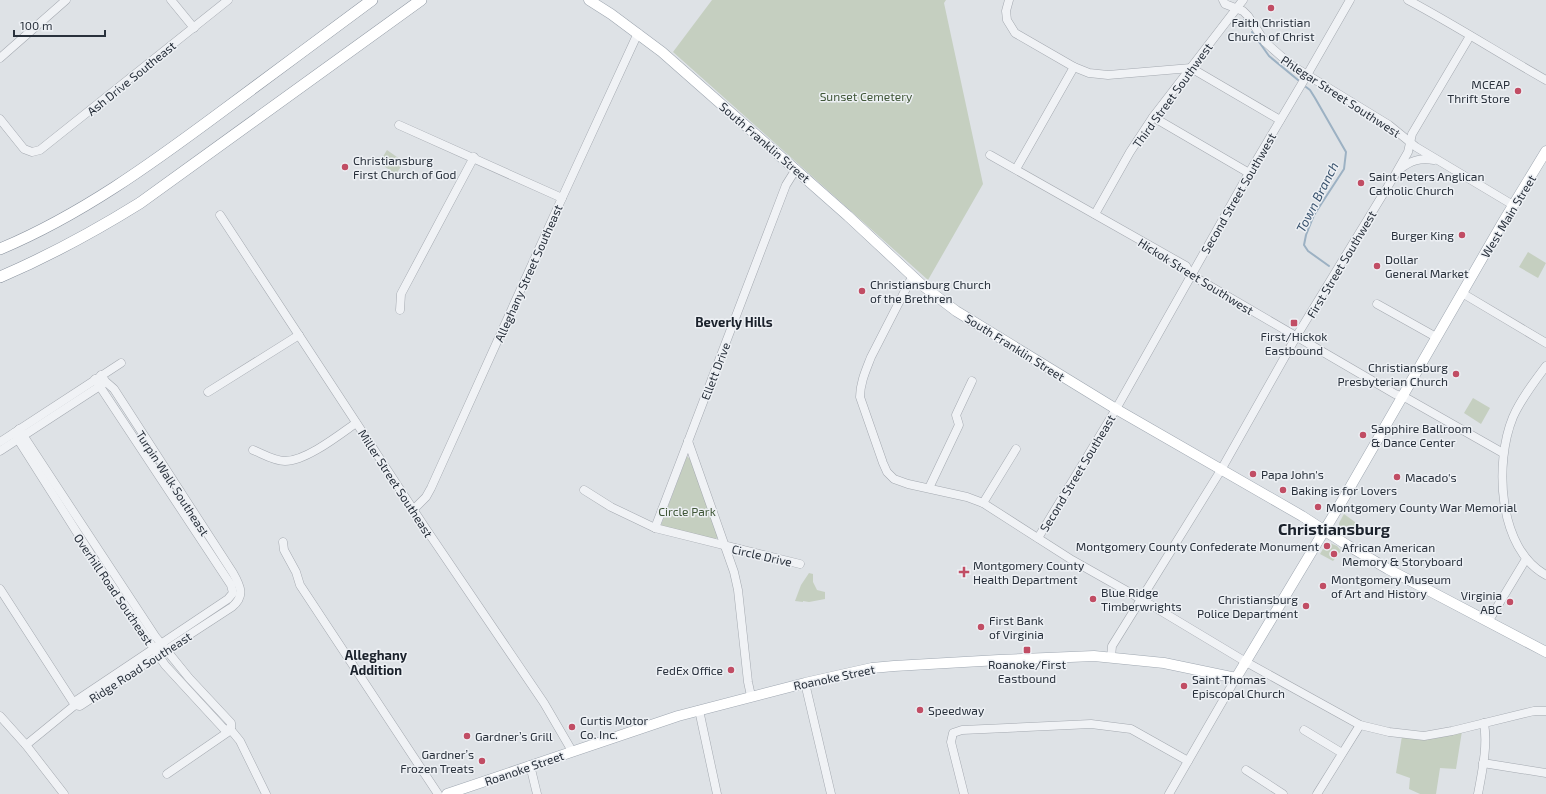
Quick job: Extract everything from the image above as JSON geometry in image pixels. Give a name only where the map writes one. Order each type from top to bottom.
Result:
[{"type":"highway","points":[[0,249],[78,211],[138,173],[372,0]]},
{"type":"highway","points":[[0,277],[63,248],[140,203],[421,0]]},
{"type":"main road","name":"South Franklin Street","points":[[589,0],[638,33],[683,70],[848,216],[912,277],[956,311],[1116,409],[1324,529],[1347,545],[1388,569],[1425,587],[1546,652]]},
{"type":"main road","name":"West Main Street","points":[[1236,678],[1345,496],[1436,337],[1546,151]]},
{"type":"main road","points":[[1531,176],[1540,169],[1546,161]]},
{"type":"main road","name":"Roanoke Street","points":[[447,794],[468,790],[530,765],[699,710],[858,671],[894,666],[1051,657],[1112,657],[1164,663],[1236,678]]},
{"type":"street","points":[[0,58],[66,0]]},
{"type":"street","points":[[171,0],[194,28]]},
{"type":"street","name":"Ash Drive Southeast","points":[[0,119],[24,149],[32,152],[40,150],[228,0]]},
{"type":"street","points":[[1009,0],[1006,11],[1007,20],[1015,33],[1074,67],[1089,73],[1108,75],[1191,68],[1280,120]]},
{"type":"street","name":"Phlegar Street Southwest","points":[[1222,0],[1225,4],[1242,11],[1248,16],[1265,42],[1277,54],[1307,76],[1389,125],[1410,142],[1437,160],[1513,205]]},
{"type":"street","name":"Third Street Southwest","points":[[1095,214],[1130,152],[1153,117],[1243,0]]},
{"type":"street","name":"Second Street Southwest","points":[[1116,409],[1249,173],[1350,0]]},
{"type":"street","points":[[1408,0],[1463,30],[1470,36],[1546,80]]},
{"type":"street","name":"Alleghany Street Southeast","points":[[414,509],[426,497],[431,488],[638,33]]},
{"type":"street","name":"First Street Southwest","points":[[1112,657],[1112,646],[1221,470],[1296,337],[1396,173],[1408,152],[1412,134],[1470,36]]},
{"type":"street","points":[[1016,169],[1074,67]]},
{"type":"street","points":[[1153,117],[1249,173]]},
{"type":"street","points":[[399,124],[562,198]]},
{"type":"street","name":"Hickok Street Southwest","points":[[990,155],[1186,266],[1191,275],[1394,394],[1408,399],[1440,416],[1503,453]]},
{"type":"street","points":[[400,310],[401,294],[474,157]]},
{"type":"street","points":[[1396,173],[1406,165],[1419,159],[1437,160]]},
{"type":"street","name":"Ellett Drive","points":[[655,528],[786,185],[796,170]]},
{"type":"street","name":"Miller Street Southeast","points":[[220,215],[472,598],[544,703],[572,751]]},
{"type":"street","points":[[912,277],[865,371],[860,390],[860,397],[887,472],[894,479],[908,484],[967,497],[983,503],[1072,560],[1141,599],[1246,662],[1360,725],[1389,732],[1424,736],[1452,731],[1534,711],[1546,711]]},
{"type":"street","points":[[1462,293],[1546,343]]},
{"type":"street","points":[[1377,304],[1436,337]]},
{"type":"street","points":[[208,392],[299,335]]},
{"type":"street","points":[[0,451],[19,434],[101,381],[121,363]]},
{"type":"street","points":[[1546,366],[1528,391],[1515,413],[1503,453],[1503,484],[1506,510],[1512,532],[1526,560],[1546,575]]},
{"type":"street","name":"Turpin Walk Southeast","points":[[101,381],[237,593]]},
{"type":"street","points":[[930,488],[959,425],[956,415],[972,381]]},
{"type":"street","name":"Second Street Southeast","points":[[1038,538],[1116,409]]},
{"type":"street","points":[[253,450],[274,459],[285,461],[296,460],[310,454],[356,423]]},
{"type":"street","points":[[0,442],[19,434]]},
{"type":"street","name":"Overhill Road Southeast","points":[[19,434],[164,647],[189,678],[231,723],[231,730],[240,741],[266,794]]},
{"type":"street","name":"Overhill Road Southeast","points":[[19,434],[35,468],[90,554],[165,665],[224,729],[231,730]]},
{"type":"street","points":[[688,441],[734,572],[738,590],[748,682],[752,696]]},
{"type":"street","points":[[983,503],[1016,449]]},
{"type":"street","name":"Circle Drive","points":[[584,490],[611,507],[655,528],[800,564]]},
{"type":"street","points":[[283,542],[284,550],[296,572],[300,585],[438,794]]},
{"type":"street","points":[[1488,622],[1526,560]]},
{"type":"street","points":[[0,590],[75,705],[26,745]]},
{"type":"street","name":"Ridge Road Southeast","points":[[164,647],[154,649],[77,700],[75,705],[80,706],[159,656],[164,647],[237,593]]},
{"type":"street","points":[[1169,794],[1236,678]]},
{"type":"street","points":[[806,683],[831,794]]},
{"type":"street","points":[[699,710],[718,794]]},
{"type":"street","points":[[0,716],[26,745],[64,794]]},
{"type":"street","points":[[1478,794],[1486,731],[1484,723]]},
{"type":"street","points":[[964,794],[951,742],[953,733],[962,730],[1091,724],[1131,729],[1188,761]]},
{"type":"street","points":[[1317,794],[1360,725]]},
{"type":"street","points":[[167,774],[231,730]]},
{"type":"street","points":[[1304,730],[1342,753]]},
{"type":"street","points":[[1483,763],[1546,772]]},
{"type":"street","points":[[530,765],[537,794]]},
{"type":"street","points":[[1246,770],[1284,794]]},
{"type":"green space","name":"Sunset Cemetery","points":[[712,0],[946,0],[944,3],[983,184],[928,280],[673,52]]},
{"type":"green space","points":[[387,150],[404,162],[396,174],[379,163]]},
{"type":"green space","points":[[1528,252],[1546,263],[1538,278],[1519,267]]},
{"type":"green space","points":[[1473,398],[1490,408],[1481,424],[1464,413]]},
{"type":"green space","name":"Circle Park","points":[[687,456],[690,459],[718,537],[714,540],[662,527],[661,525]]},
{"type":"green space","points":[[1344,514],[1355,522],[1356,525],[1350,535],[1339,528],[1339,523]]},
{"type":"green space","points":[[1327,542],[1337,546],[1341,551],[1333,561],[1320,554]]},
{"type":"green space","points":[[809,573],[813,574],[813,582],[817,590],[825,592],[825,599],[809,602],[795,601],[801,585]]},
{"type":"green space","points":[[1462,731],[1456,769],[1440,768],[1436,794],[1420,794],[1409,789],[1410,778],[1396,773],[1402,736]]},
{"type":"waterway","name":"Town Branch","points":[[1244,20],[1249,27]]},
{"type":"waterway","name":"Town Branch","points":[[1252,32],[1269,56],[1298,80]]},
{"type":"waterway","name":"Town Branch","points":[[1306,87],[1315,98],[1346,152],[1344,169],[1314,215],[1306,235],[1304,245],[1308,251],[1329,266]]},
{"type":"place","name":"Faith Christian Church of Christ","points":[[1271,8]]},
{"type":"place","name":"MCEAP Thrift Store","points":[[1518,91]]},
{"type":"place","name":"Christiansburg First Church of God","points":[[345,167]]},
{"type":"place","name":"Saint Peters Anglican Catholic Church","points":[[1361,183]]},
{"type":"place","name":"Burger King","points":[[1462,235]]},
{"type":"place","name":"Dollar General Market","points":[[1377,266]]},
{"type":"place","name":"Christiansburg Church of the Brethren","points":[[862,291]]},
{"type":"place","name":"First/Hickok Eastbound","points":[[1294,323]]},
{"type":"place","name":"Christiansburg Presbyterian Church","points":[[1456,374]]},
{"type":"place","name":"Sapphire Ballroom & Dance Center","points":[[1363,435]]},
{"type":"place","name":"Papa John's","points":[[1253,474]]},
{"type":"place","name":"Macado's","points":[[1397,477]]},
{"type":"place","name":"Baking is for Lovers","points":[[1283,490]]},
{"type":"place","name":"Montgomery County War Memorial","points":[[1318,507]]},
{"type":"place","name":"Montgomery County Confederate Monument","points":[[1327,546]]},
{"type":"place","name":"African American Memory & Storyboard","points":[[1334,554]]},
{"type":"place","name":"Montgomery County Health Department","points":[[964,572]]},
{"type":"place","name":"Montgomery Museum of Art and History","points":[[1323,586]]},
{"type":"place","name":"Blue Ridge Timberwrights","points":[[1093,599]]},
{"type":"place","name":"Virginia ABC","points":[[1510,602]]},
{"type":"place","name":"Christiansburg Police Department","points":[[1306,606]]},
{"type":"place","name":"First Bank of Virginia","points":[[981,627]]},
{"type":"place","name":"Roanoke/First Eastbound","points":[[1027,650]]},
{"type":"place","name":"FedEx Office","points":[[731,670]]},
{"type":"place","name":"Saint Thomas Episcopal Church","points":[[1184,686]]},
{"type":"place","name":"Speedway","points":[[920,710]]},
{"type":"place","name":"Curtis Motor Co. Inc.","points":[[572,727]]},
{"type":"place","name":"Gardner’s Grill","points":[[467,736]]},
{"type":"place","name":"Gardner’s Frozen Treats","points":[[482,761]]},
{"type":"district","name":"Beverly Hills","points":[[734,322]]},
{"type":"district","name":"Christiansburg","points":[[1334,528]]},
{"type":"district","name":"Alleghany Addition","points":[[376,662]]}]
